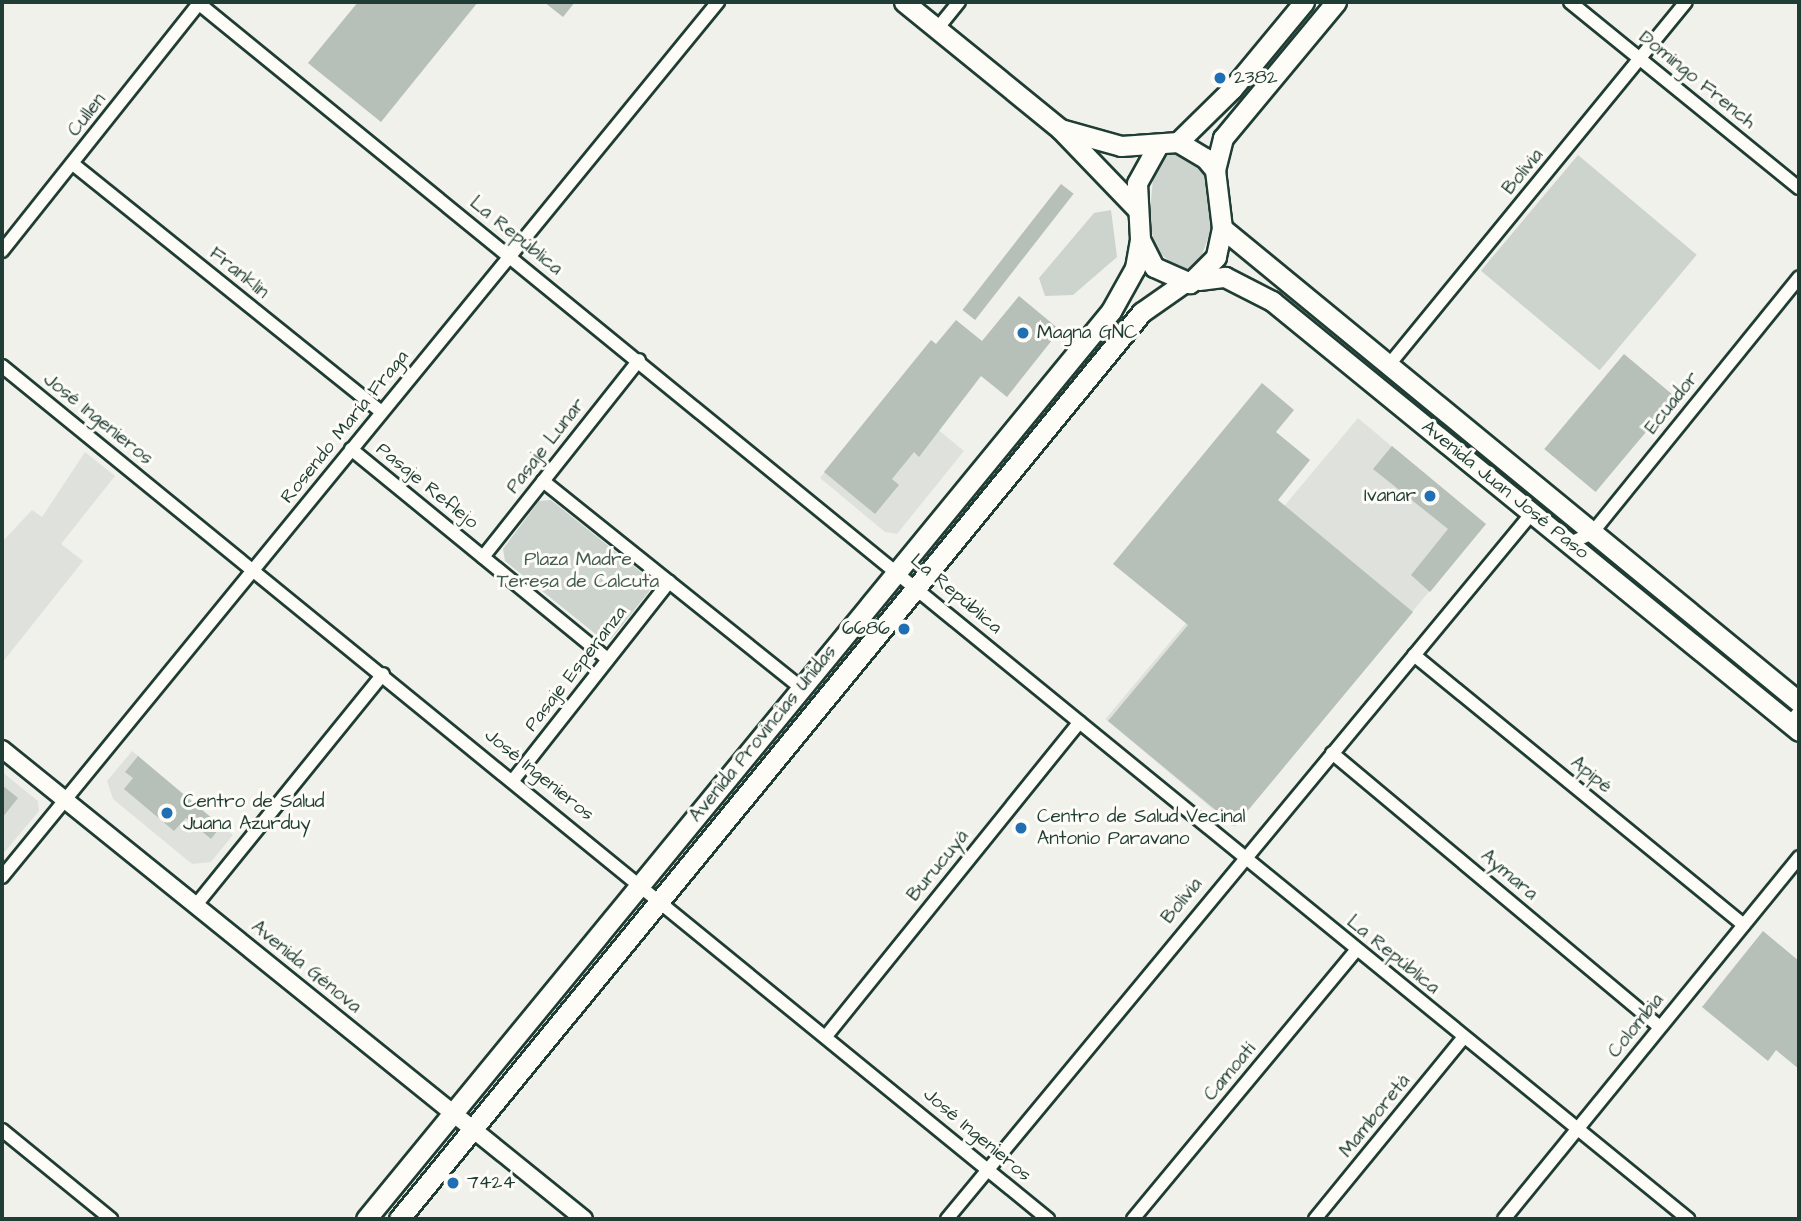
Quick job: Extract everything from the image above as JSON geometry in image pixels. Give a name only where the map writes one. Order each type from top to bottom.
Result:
[{"type":"main road","points":[[904,2],[1060,129],[1136,208]]},
{"type":"main road","points":[[1060,129],[1121,146],[1157,147],[1178,142],[1232,89],[1304,2]]},
{"type":"main road","points":[[1157,147],[1137,183],[1136,208],[1140,239],[1154,267],[1190,282],[1216,257],[1222,228],[1215,170],[1223,138],[1336,2]]},
{"type":"main road","points":[[1178,142],[1215,170]]},
{"type":"main road","name":"Avenida Juan José Paso","points":[[1222,228],[1799,702]]},
{"type":"main road","name":"Avenida Provincias Unidas","points":[[366,1219],[1124,294],[1140,239]]},
{"type":"main road","name":"Avenida Juan José Paso","points":[[1190,282],[1225,277],[1272,301],[1532,513],[1796,722]]},
{"type":"main road","name":"Avenida Provincias Unidas","points":[[399,1219],[1142,312],[1190,282]]},
{"type":"street","name":"La República","points":[[198,2],[898,570],[1242,857],[1688,1219]]},
{"type":"street","name":"Cullen","points":[[2,251],[198,2]]},
{"type":"street","name":"Rosendo María Fraga","points":[[2,877],[718,2]]},
{"type":"street","points":[[937,29],[959,2]]},
{"type":"street","name":"Domingo French","points":[[1570,2],[1799,188]]},
{"type":"street","name":"Bolivia","points":[[1388,366],[1686,2]]},
{"type":"street","name":"Franklin","points":[[73,164],[382,412]]},
{"type":"street","name":"Ecuador","points":[[1570,543],[1592,533],[1799,277]]},
{"type":"street","name":"Pasaje Lunar","points":[[483,557],[639,360]]},
{"type":"street","name":"José Ingenieros","points":[[2,366],[642,883],[1048,1219]]},
{"type":"street","name":"Pasaje Reflejo","points":[[351,449],[608,659]]},
{"type":"street","points":[[543,481],[800,687]]},
{"type":"street","name":"Bolivia","points":[[947,1219],[1242,857],[1532,513]]},
{"type":"street","name":"Pasaje Esperanza","points":[[514,779],[669,582]]},
{"type":"street","name":"Apipé","points":[[1414,655],[1744,925]]},
{"type":"street","points":[[196,905],[383,674]]},
{"type":"street","name":"Burucuyá","points":[[827,1035],[1080,722]]},
{"type":"street","name":"Avenida Génova","points":[[2,748],[584,1219]]},
{"type":"street","name":"Aymara","points":[[1332,753],[1660,1027]]},
{"type":"street","name":"Colombia","points":[[1504,1219],[1799,857]]},
{"type":"street","name":"Camoatí","points":[[1133,1219],[1356,950]]},
{"type":"street","name":"Mamboretá","points":[[1315,1219],[1464,1037]]},
{"type":"street","points":[[3,1134],[111,1219]]},
{"type":"shaded area","points":[[891,391],[964,451],[897,534],[885,532],[820,478]]},
{"type":"shaded area","name":"Ivanar","points":[[1358,418],[1485,525],[1233,826],[1105,719]]},
{"type":"shaded area","points":[[85,452],[115,476],[61,544],[83,561],[2,663],[2,542],[32,510],[42,517]]},
{"type":"shaded area","name":"Centro de Salud Juana Azurduy","points":[[132,751],[233,835],[211,862],[192,864],[113,799],[107,781]]},
{"type":"shaded area","points":[[2,772],[38,801],[39,811],[2,855]]},
{"type":"green space","points":[[1178,152],[1205,175],[1212,227],[1199,263],[1183,273],[1156,250],[1149,220],[1154,169],[1162,156]]},
{"type":"green space","points":[[1578,155],[1697,255],[1600,370],[1481,271]]},
{"type":"green space","points":[[1111,210],[1117,257],[1073,295],[1045,296],[1039,278],[1094,213]]},
{"type":"green space","name":"Plaza Madre Teresa de Calcuta","points":[[551,500],[651,580],[651,589],[611,639],[603,640],[505,561],[503,549],[539,501]]},
{"type":"building","points":[[358,2],[478,2],[381,122],[308,63]]},
{"type":"building","points":[[544,2],[575,2],[563,17]]},
{"type":"building","points":[[1061,184],[1074,194],[975,320],[962,310]]},
{"type":"building","points":[[1019,296],[1060,330],[1007,397],[981,376],[919,457],[914,452],[892,479],[899,485],[875,514],[824,472],[931,340],[936,344],[956,320],[982,341]]},
{"type":"building","points":[[1624,354],[1675,397],[1596,492],[1544,449]]},
{"type":"building","name":"Ivanar","points":[[1262,383],[1294,410],[1276,432],[1310,460],[1278,500],[1413,612],[1235,826],[1108,721],[1188,625],[1113,564]]},
{"type":"building","name":"Ivanar","points":[[1392,446],[1486,524],[1430,592],[1411,575],[1448,529],[1373,469]]},
{"type":"building","points":[[138,756],[221,826],[211,839],[186,818],[174,831],[124,789],[133,778],[125,772]]},
{"type":"building","points":[[2,785],[18,798],[2,818]]},
{"type":"building","points":[[1763,931],[1799,961],[1799,1069],[1776,1050],[1768,1061],[1702,1007]]},
{"type":"place","name":"2382","points":[[1220,78]]},
{"type":"place","name":"Magna GNC","points":[[1023,333]]},
{"type":"place","name":"Ivanar","points":[[1430,496]]},
{"type":"place","name":"6686","points":[[904,629]]},
{"type":"place","name":"Centro de Salud Juana Azurduy","points":[[167,813]]},
{"type":"place","name":"Centro de Salud Vecinal Antonio Paravano","points":[[1021,828]]},
{"type":"place","name":"7424","points":[[453,1183]]}]
